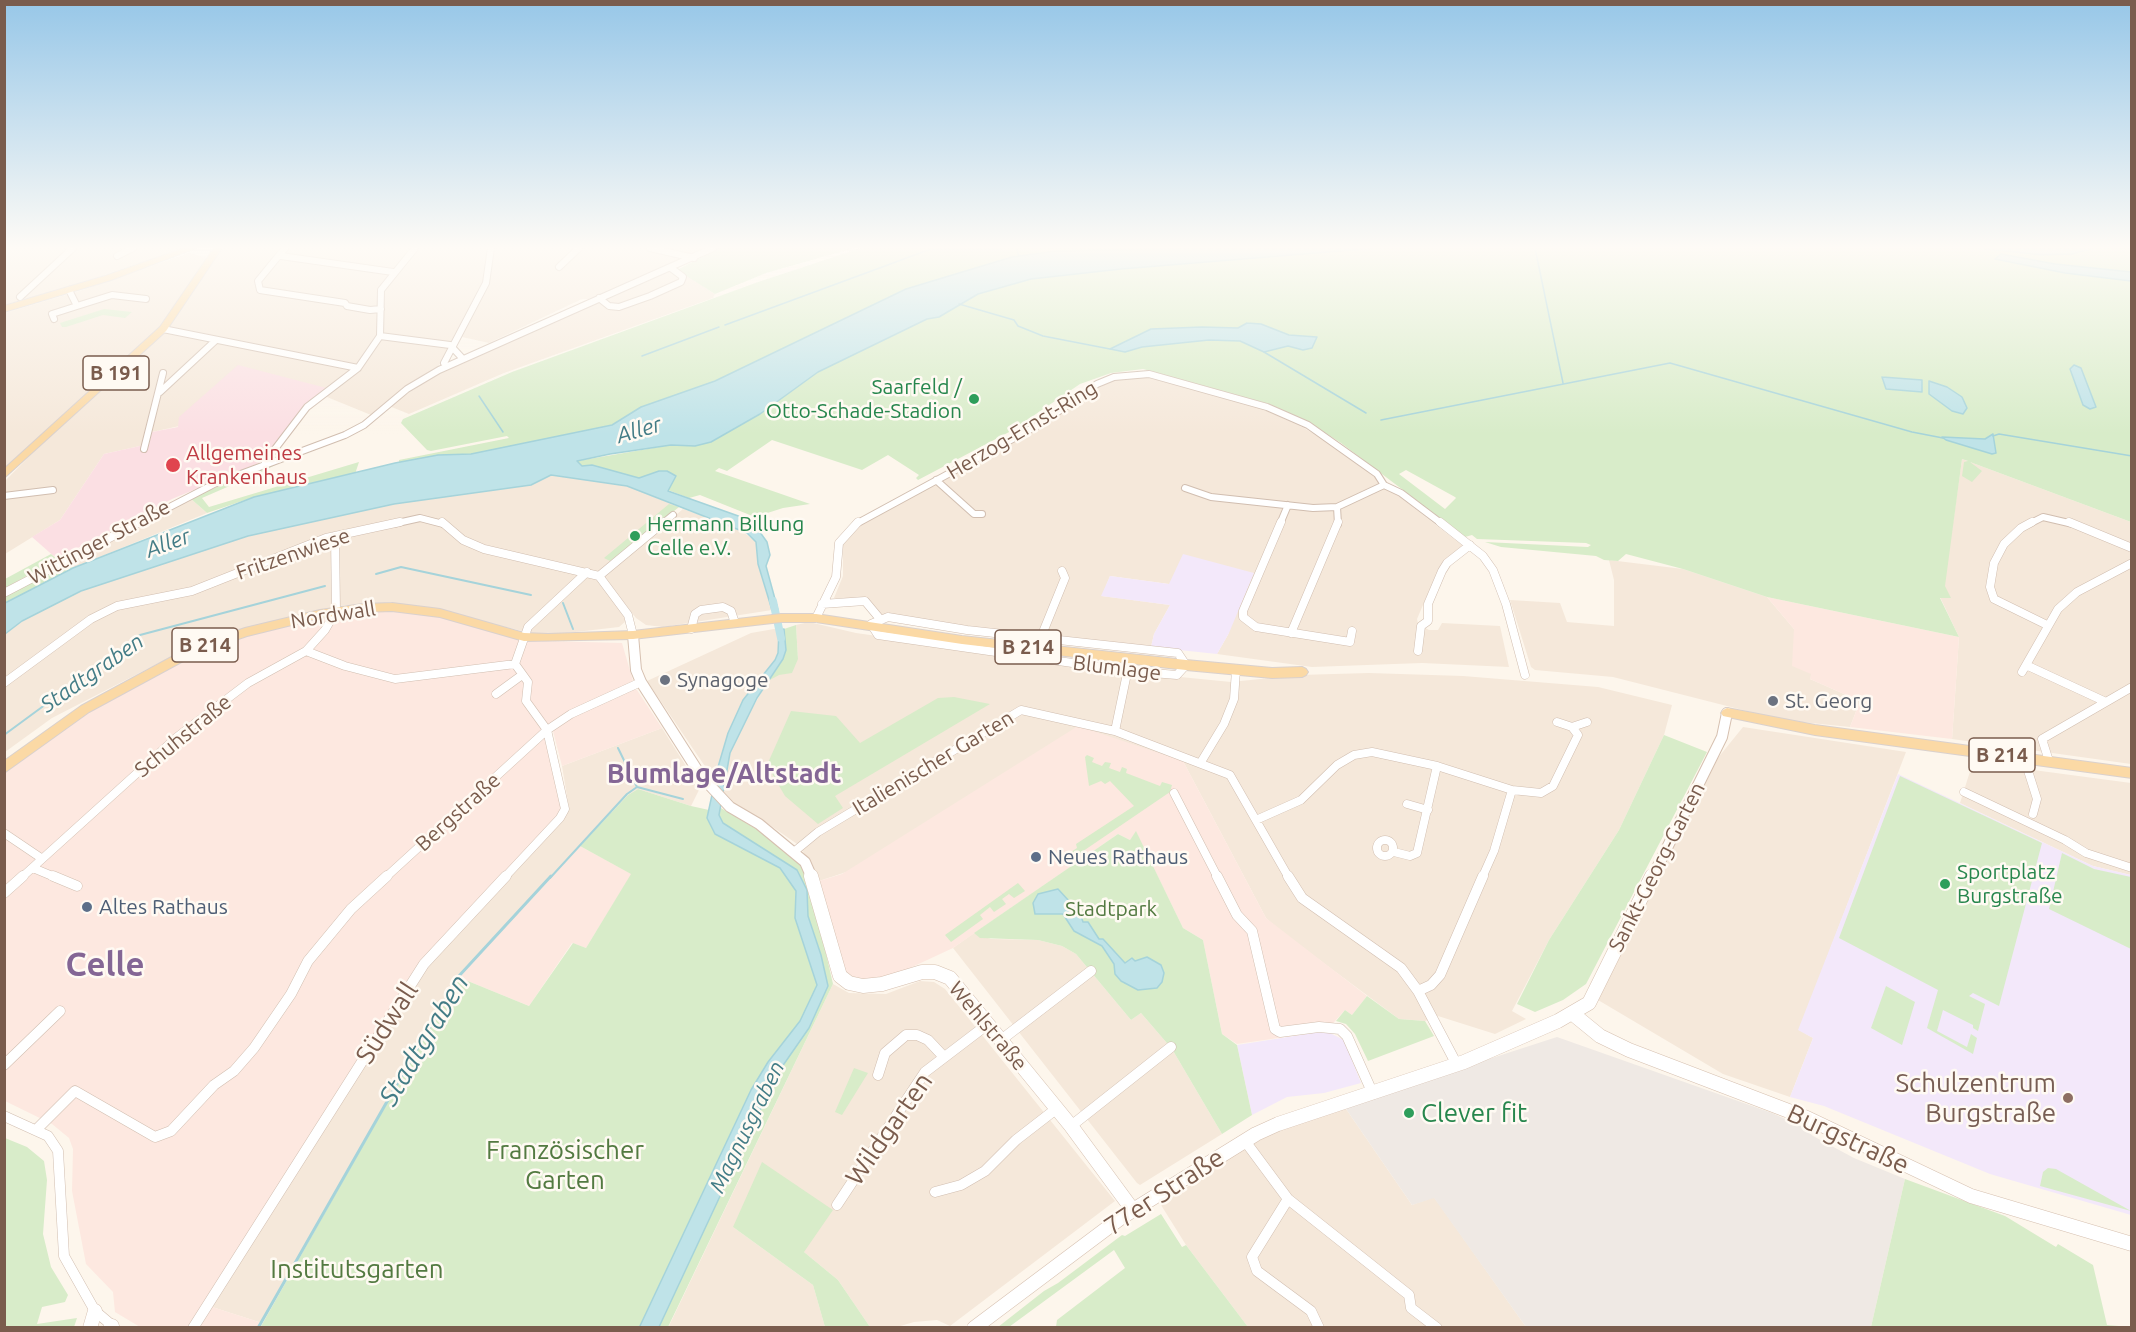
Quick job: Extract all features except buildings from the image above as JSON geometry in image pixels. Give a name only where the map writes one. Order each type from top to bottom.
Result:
[{"type":"main road","name":"B 191","points":[[4,475],[164,329],[177,310]]},
{"type":"main road","name":"Nordwall","points":[[7,764],[85,709],[212,642],[336,611],[377,607],[415,609],[526,632],[633,635]]},
{"type":"main road","name":"Blumlage","points":[[816,618],[875,622],[931,638],[1042,649],[1129,665],[1186,665],[1236,676],[1302,672]]},
{"type":"main road","name":"B 214","points":[[633,635],[777,619],[816,618]]},
{"type":"main road","name":"B 214","points":[[1727,713],[1815,730],[2132,773]]},
{"type":"street","points":[[54,319],[52,314],[64,310]]},
{"type":"street","points":[[264,463],[307,407],[358,368],[380,336],[381,310]]},
{"type":"street","points":[[444,363],[472,310]]},
{"type":"street","name":"Wittinger Straße","points":[[4,593],[173,503],[264,463],[345,435],[364,425],[391,401],[429,375],[571,310]]},
{"type":"street","points":[[164,329],[358,368]]},
{"type":"street","points":[[380,336],[447,344],[453,347],[463,359]]},
{"type":"street","points":[[159,393],[216,340]]},
{"type":"street","points":[[144,449],[163,373]]},
{"type":"street","name":"Herzog-Ernst-Ring","points":[[816,618],[836,577],[839,543],[846,531],[858,522],[1042,423],[1096,384],[1113,377],[1149,374],[1199,386],[1288,415],[1340,446],[1377,474],[1384,485],[1401,493],[1470,545],[1483,556],[1492,570],[1506,604],[1525,675]]},
{"type":"street","points":[[936,480],[975,514],[982,514]]},
{"type":"street","points":[[1185,488],[1211,497],[1288,505],[1337,507],[1384,485]]},
{"type":"street","points":[[4,496],[53,490]]},
{"type":"street","points":[[1288,505],[1243,617],[1256,627],[1350,642],[1352,632]]},
{"type":"street","points":[[1291,633],[1338,523],[1337,507]]},
{"type":"street","points":[[633,635],[628,615],[599,576],[673,515]]},
{"type":"street","points":[[2048,625],[1994,599],[1990,587],[1994,563],[2004,544],[2012,536],[2021,528],[2043,517],[2061,519],[2132,548]]},
{"type":"street","name":"Fritzenwiese","points":[[4,683],[104,611],[144,600],[192,591],[335,536],[431,518],[440,521],[472,545],[599,576]]},
{"type":"street","points":[[335,536],[336,611]]},
{"type":"street","points":[[1418,651],[1421,626],[1428,621],[1428,604],[1442,571],[1447,563],[1470,545]]},
{"type":"street","points":[[2106,702],[2024,668],[2058,609],[2077,592],[2132,563]]},
{"type":"street","points":[[1042,649],[1065,578],[1062,571]]},
{"type":"street","points":[[515,664],[520,656],[526,632],[587,572]]},
{"type":"street","points":[[822,604],[865,601],[875,622]]},
{"type":"street","points":[[691,629],[694,614],[701,610],[723,607],[732,611],[735,623]]},
{"type":"street","name":"Schuhstraße","points":[[4,893],[207,714],[248,683],[306,651],[325,630],[336,611]]},
{"type":"street","name":"Blumlage","points":[[875,622],[888,617],[1042,649],[1178,654],[1186,665]]},
{"type":"street","name":"Wehlstraße","points":[[633,635],[636,670],[641,682],[711,789],[723,801],[795,851],[805,862],[812,878],[840,976],[849,983],[863,986],[882,984],[922,972],[941,974],[955,982],[1071,1126],[1132,1209]]},
{"type":"street","points":[[306,651],[345,666],[395,679],[515,664]]},
{"type":"street","points":[[515,664],[528,682],[526,701],[547,730]]},
{"type":"street","points":[[1115,731],[1129,665]]},
{"type":"street","points":[[496,694],[522,675]]},
{"type":"street","points":[[1201,762],[1224,724],[1234,699],[1236,676]]},
{"type":"street","name":"Bergstraße","points":[[36,1130],[75,1091],[155,1137],[171,1131],[214,1085],[234,1071],[254,1048],[291,993],[308,961],[351,909],[547,730],[571,714],[641,682]]},
{"type":"street","points":[[2049,761],[2042,745],[2042,739],[2132,687]]},
{"type":"street","name":"Italienischer Garten","points":[[795,851],[818,832],[1021,710],[1115,731],[1201,762],[1230,776],[1302,898],[1394,962],[1418,991],[1457,1065]]},
{"type":"street","name":"Sankt-Georg-Garten","points":[[1573,1014],[1589,1003],[1722,737],[1727,713]]},
{"type":"street","points":[[1557,722],[1572,727],[1587,723]]},
{"type":"street","points":[[1256,820],[1301,800],[1337,765],[1354,755],[1372,752],[1437,766],[1512,790],[1541,793],[1553,786],[1578,735],[1572,727]]},
{"type":"street","name":"Südwall","points":[[193,1328],[424,964],[560,818],[565,809],[547,730]]},
{"type":"street","points":[[2024,758],[2037,798],[2033,814]]},
{"type":"street","points":[[1394,852],[1410,856],[1416,853],[1437,766]]},
{"type":"street","points":[[1418,991],[1431,985],[1445,966],[1494,851],[1512,790]]},
{"type":"street","points":[[1964,792],[2065,840],[2086,854],[2132,868]]},
{"type":"street","points":[[1174,793],[1238,915],[1252,931],[1275,1029],[1280,1032],[1329,1026],[1340,1029],[1347,1036],[1373,1095]]},
{"type":"street","points":[[1407,804],[1428,810]]},
{"type":"street","points":[[4,833],[41,858]]},
{"type":"street","points":[[33,868],[77,886]]},
{"type":"street","points":[[1001,1040],[1091,971]]},
{"type":"street","points":[[4,1065],[60,1011]]},
{"type":"street","name":"77er Straße","points":[[975,1328],[1039,1277],[1132,1209],[1245,1141],[1278,1124],[1373,1095],[1457,1065],[1573,1014]]},
{"type":"street","name":"Burgstraße","points":[[1573,1014],[1600,1036],[1629,1050],[1807,1118],[1971,1196],[2132,1244]]},
{"type":"street","name":"Wildgarten","points":[[837,1205],[916,1083],[944,1057],[988,1024]]},
{"type":"street","name":"Wildgarten","points":[[878,1075],[885,1053],[906,1035],[918,1035],[928,1040],[944,1057]]},
{"type":"street","points":[[1071,1126],[1171,1047]]},
{"type":"street","points":[[935,1192],[961,1185],[985,1171],[1016,1140],[1056,1109]]},
{"type":"street","points":[[4,1116],[48,1137],[58,1151],[64,1256],[95,1311],[112,1327]]},
{"type":"street","points":[[1245,1141],[1287,1199],[1409,1295],[1411,1308],[1437,1328]]},
{"type":"street","points":[[1287,1199],[1252,1257],[1257,1271],[1311,1311],[1319,1328]]},
{"type":"street","points":[[90,1328],[95,1311]]},
{"type":"shaded area","points":[[15,310],[172,310],[161,326],[5,471],[5,313]]},
{"type":"shaded area","points":[[180,310],[468,310],[438,367],[371,415],[322,395],[152,432],[149,444],[104,454],[60,520],[5,554],[5,481],[57,428],[164,333]]},
{"type":"shaded area","points":[[474,310],[558,310],[489,343],[462,337]]},
{"type":"shaded area","points":[[580,310],[679,310],[504,373],[409,414],[389,406],[440,372]]},
{"type":"shaded area","name":"Allgemeines Krankenhaus","points":[[238,365],[334,390],[311,407],[273,457],[172,499],[57,559],[32,537],[60,520],[104,454],[149,444],[152,432],[178,427],[179,417]]},
{"type":"shaded area","points":[[1149,376],[1261,408],[1304,428],[1337,448],[1463,546],[1443,561],[1417,619],[1418,624],[1429,630],[1438,630],[1442,623],[1500,626],[1509,667],[1422,663],[1312,667],[1217,654],[1229,633],[1169,584],[1110,576],[1102,596],[1170,605],[1154,634],[1151,647],[969,628],[880,614],[869,601],[834,598],[843,576],[843,542],[859,524],[1004,449],[1085,395],[1115,379]]},
{"type":"shaded area","points":[[1962,459],[2131,522],[2131,764],[1952,739],[1959,637],[1940,597],[1950,598],[1944,586]]},
{"type":"shaded area","points":[[551,475],[627,486],[679,507],[599,572],[597,578],[626,616],[626,621],[619,627],[567,633],[530,633],[421,606],[345,605],[241,629],[188,648],[52,718],[5,752],[5,634],[22,621],[81,591],[248,536],[394,504],[531,485]]},
{"type":"shaded area","points":[[190,498],[207,513],[73,568],[64,562]]},
{"type":"shaded area","points":[[683,509],[741,530],[756,542],[758,564],[772,610],[663,627],[646,625],[636,618],[603,576]]},
{"type":"shaded area","points":[[1183,554],[1254,573],[1229,633],[1217,654],[1151,647],[1154,634],[1170,605],[1101,596],[1110,576],[1169,584]]},
{"type":"shaded area","points":[[1609,560],[1683,569],[1767,597],[1794,629],[1812,674],[1810,679],[1860,701],[1850,727],[1782,720],[1613,677],[1535,670],[1531,667],[1510,600],[1560,603],[1567,622],[1614,626],[1614,580]]},
{"type":"shaded area","points":[[1767,597],[1959,637],[1952,739],[1850,727],[1860,701],[1810,679],[1811,674],[1792,666],[1794,629]]},
{"type":"shaded area","points":[[386,609],[440,614],[508,636],[546,641],[622,643],[633,681],[569,712],[547,729],[564,809],[424,964],[212,1307],[262,1323],[260,1327],[140,1327],[115,1312],[113,1292],[86,1264],[72,1191],[73,1149],[69,1138],[52,1124],[5,1101],[5,773],[100,703],[187,656],[266,628],[337,614]]},
{"type":"shaded area","points":[[809,622],[856,633],[1130,672],[1231,682],[1299,675],[1369,673],[1463,676],[1598,687],[1672,705],[1664,735],[1619,830],[1549,940],[1512,1011],[1526,1019],[1495,1034],[1438,1016],[1425,1021],[1399,1019],[1279,930],[1266,918],[1183,761],[819,881],[800,846],[764,821],[740,810],[723,793],[730,753],[747,717],[768,681],[798,659],[796,625]]},
{"type":"shaded area","points":[[779,630],[778,653],[768,672],[743,700],[728,733],[715,781],[647,681],[751,633]]},
{"type":"shaded area","points":[[633,689],[637,690],[662,728],[562,766],[553,731],[567,719]]},
{"type":"shaded area","points":[[1078,726],[1183,761],[1266,918],[1367,996],[1352,1015],[1345,1010],[1326,1031],[1237,1044],[1222,1034],[1203,940],[1183,928],[1136,832],[1130,840],[1118,834],[953,948],[882,981],[863,983],[842,969],[819,881],[842,874]]},
{"type":"shaded area","points":[[1743,727],[1906,752],[1799,1030],[1813,1038],[1790,1097],[1723,1074],[1598,1000],[1713,764]]},
{"type":"shaded area","points":[[662,728],[700,788],[691,806],[638,789],[628,795],[458,976],[262,1323],[212,1307],[428,965],[566,816],[569,808],[562,766]]},
{"type":"shaded area","points":[[1973,762],[2131,783],[2131,875],[2093,866],[1960,803]]},
{"type":"shaded area","name":"Schulzentrum Burgstraße","points":[[1898,774],[2093,866],[2131,875],[2131,1215],[1990,1174],[1824,1106],[1790,1097],[1813,1038],[1798,1030]]},
{"type":"shaded area","points":[[580,846],[632,874],[586,948],[572,943],[529,1006],[458,977]]},
{"type":"shaded area","points":[[974,933],[991,939],[1038,940],[1062,946],[1076,954],[1131,1020],[1141,1013],[1172,1049],[1222,1134],[1140,1185],[1137,1183],[953,948]]},
{"type":"shaded area","points":[[920,981],[934,982],[945,989],[1115,1201],[950,1326],[937,1320],[914,1322],[897,1327],[870,1327],[838,1280],[804,1252],[733,1227],[813,1285],[825,1327],[668,1328],[833,984],[849,993],[886,994]]},
{"type":"shaded area","points":[[1326,1031],[1344,1040],[1361,1083],[1324,1093],[1287,1097],[1252,1115],[1237,1045]]},
{"type":"shaded area","points":[[1557,1037],[1772,1113],[1801,1126],[1813,1136],[1854,1158],[1905,1179],[1871,1327],[1526,1327],[1434,1198],[1412,1205],[1344,1106]]},
{"type":"shaded area","points":[[1344,1106],[1412,1205],[1434,1197],[1526,1327],[1248,1327],[1186,1245],[1161,1205],[1231,1157],[1282,1127]]},
{"type":"green space","points":[[100,310],[132,312],[125,318],[103,315],[66,327],[62,327],[60,323]]},
{"type":"green space","points":[[681,310],[2131,310],[2131,522],[1970,462],[1982,471],[1972,482],[1962,476],[1964,462],[1968,461],[1962,459],[1945,586],[1951,598],[1940,598],[1959,637],[1767,597],[1683,569],[1626,554],[1618,561],[1604,560],[1596,556],[1501,547],[1485,542],[1588,547],[1591,545],[1586,543],[1477,539],[1472,535],[1465,537],[1341,443],[1310,423],[1269,404],[1143,369],[1111,373],[1080,384],[1011,431],[918,480],[916,478],[919,475],[888,455],[862,470],[772,440],[727,471],[719,468],[715,471],[810,504],[783,508],[755,517],[700,495],[689,498],[668,490],[659,471],[639,478],[592,465],[582,466],[577,461],[671,445],[695,446],[641,407],[612,425],[471,454],[438,455],[399,463],[399,460],[509,438],[507,436],[431,451],[427,450],[401,423],[403,419],[512,372]],"holes":[[[1406,470],[1456,498],[1445,509],[1399,474]]]},
{"type":"green space","points":[[286,459],[202,498],[209,507],[359,462],[355,474],[254,497],[207,513],[190,498]]},
{"type":"green space","name":"Hermann Billung Celle e.V.","points":[[669,504],[679,507],[610,561],[604,558]]},
{"type":"green space","points":[[51,554],[57,559],[5,588],[5,579]]},
{"type":"green space","points":[[64,562],[73,568],[5,603],[4,596]]},
{"type":"green space","points":[[796,625],[798,659],[792,673],[779,675],[768,681],[783,659],[786,650],[784,629]]},
{"type":"green space","points":[[954,697],[990,704],[835,796],[843,808],[818,824],[785,796],[767,765],[791,711],[836,716],[860,743],[938,698]]},
{"type":"green space","points":[[1664,735],[1707,752],[1586,984],[1563,1000],[1535,1012],[1517,1004],[1549,940],[1619,830]]},
{"type":"green space","points":[[1087,755],[1094,758],[1092,762],[1102,766],[1105,762],[1111,763],[1109,768],[1120,772],[1122,767],[1127,769],[1126,773],[1160,786],[1162,782],[1172,785],[1170,792],[1070,860],[1068,854],[1077,848],[1076,844],[1134,806],[1110,781],[1105,784],[1101,781],[1089,786],[1085,757]]},
{"type":"green space","name":"Sportplatz Burgstraße","points":[[1900,776],[2042,843],[1999,1006],[1973,993],[1969,996],[1985,1004],[1978,1031],[1973,1028],[1973,1025],[1943,1010],[1937,1031],[1967,1047],[1971,1034],[1977,1038],[1973,1054],[1927,1028],[1938,990],[1839,938]]},
{"type":"green space","name":"Französischer Garten","points":[[638,789],[691,806],[709,810],[721,808],[793,851],[810,884],[833,984],[668,1327],[260,1328],[458,977],[529,1006],[573,943],[586,948],[631,874],[580,846],[628,795]]},
{"type":"green space","name":"Stadtpark","points":[[1136,831],[1183,928],[1203,940],[1222,1034],[1237,1045],[1252,1115],[1222,1134],[1172,1049],[1141,1013],[1131,1020],[1076,954],[1062,946],[1038,940],[980,938],[974,933],[1118,834],[1130,840]]},
{"type":"green space","points":[[2062,853],[2094,869],[2131,877],[2131,949],[2049,909]]},
{"type":"green space","points":[[1018,883],[1025,891],[1014,898],[1009,894],[1002,899],[1006,904],[994,912],[990,907],[980,915],[983,919],[951,942],[945,935]]},
{"type":"green space","points":[[1886,986],[1915,1002],[1902,1045],[1871,1028]]},
{"type":"green space","points":[[1367,996],[1399,1019],[1425,1021],[1434,1036],[1368,1061],[1355,1034],[1346,1024],[1336,1021],[1345,1010],[1352,1015]]},
{"type":"green space","points":[[854,1068],[868,1073],[842,1115],[835,1112]]},
{"type":"green space","points":[[5,1138],[27,1147],[44,1161],[47,1180],[43,1234],[51,1267],[68,1295],[65,1302],[42,1307],[37,1324],[77,1318],[74,1327],[5,1327]]},
{"type":"green space","points":[[762,1162],[833,1210],[804,1252],[838,1280],[870,1327],[825,1327],[813,1285],[733,1227]]},
{"type":"green space","points":[[2048,1168],[2056,1169],[2131,1211],[2040,1186],[2043,1172]]},
{"type":"green space","points":[[1905,1179],[2005,1216],[2056,1247],[2058,1244],[2093,1265],[2107,1325],[2131,1327],[1871,1327]]},
{"type":"green space","points":[[1161,1214],[1182,1247],[1186,1245],[1248,1327],[1056,1327],[1057,1320],[1125,1268],[1114,1250],[1009,1327],[998,1327],[1122,1235],[1125,1236]]},
{"type":"water","name":"Aller","points":[[862,310],[951,310],[939,317],[927,319],[818,372],[760,414],[711,442],[695,446],[671,445],[577,461],[582,466],[592,465],[639,478],[659,471],[667,471],[676,476],[668,491],[744,518],[757,528],[767,542],[770,555],[766,566],[778,610],[772,610],[758,564],[756,542],[747,533],[627,486],[551,475],[531,485],[394,504],[248,536],[81,591],[22,621],[5,634],[5,603],[73,568],[254,497],[395,463],[438,455],[471,454],[612,425],[641,407],[715,381]]},
{"type":"water","points":[[1247,323],[1261,324],[1289,335],[1317,337],[1312,348],[1303,350],[1288,346],[1264,352],[1240,341],[1209,340],[1142,347],[1125,352],[1110,349],[1151,329],[1238,328]]},
{"type":"water","points":[[2074,365],[2081,368],[2096,407],[2090,409],[2083,405],[2070,369]]},
{"type":"water","points":[[1882,377],[1922,380],[1922,392],[1886,389]]},
{"type":"water","points":[[1929,381],[1947,387],[1962,397],[1967,408],[1963,414],[1952,411],[1929,394]]},
{"type":"water","points":[[1993,434],[1996,453],[1992,454],[1942,437],[1985,439]]},
{"type":"water","points":[[784,629],[786,650],[783,659],[757,698],[730,753],[719,815],[723,823],[797,870],[807,890],[808,916],[828,986],[809,1028],[777,1074],[659,1327],[639,1328],[751,1090],[768,1062],[800,1021],[817,985],[795,918],[796,891],[780,868],[715,834],[707,818],[728,733],[743,700],[775,660],[778,653],[779,630]]},
{"type":"water","points":[[1058,889],[1080,913],[1083,922],[1088,922],[1099,939],[1103,939],[1125,963],[1132,958],[1135,961],[1147,957],[1161,965],[1164,973],[1162,982],[1157,988],[1138,990],[1121,981],[1115,974],[1114,964],[1102,946],[1074,931],[1063,914],[1035,914],[1033,903],[1038,894]]},
{"type":"waterway","points":[[725,325],[765,310]]},
{"type":"waterway","points":[[980,310],[1014,320],[1018,326],[1043,336],[1110,349]]},
{"type":"waterway","points":[[1548,310],[1563,383]]},
{"type":"waterway","points":[[642,356],[719,327]]},
{"type":"waterway","points":[[1264,352],[1366,413]]},
{"type":"waterway","points":[[1381,420],[1670,363],[1912,432],[1943,438]]},
{"type":"waterway","points":[[479,396],[503,432]]},
{"type":"waterway","points":[[1993,436],[1999,434],[2132,456]]},
{"type":"waterway","name":"Stadtgraben","points":[[376,574],[401,567],[531,595]]},
{"type":"waterway","name":"Stadtgraben","points":[[4,735],[140,635],[325,586]]},
{"type":"waterway","name":"Magnusgraben","points":[[773,601],[781,638]]},
{"type":"waterway","name":"Stadtgraben","points":[[563,603],[573,629]]},
{"type":"waterway","name":"Stadtgraben","points":[[618,748],[637,787]]},
{"type":"waterway","name":"Stadtgraben","points":[[550,878],[627,794],[637,787]]},
{"type":"waterway","name":"Stadtgraben","points":[[637,787],[683,799]]},
{"type":"waterway","name":"Stadtgraben","points":[[258,1328],[458,977],[551,876]]},
{"type":"place","name":"Saarfeld / Otto-Schade-Stadion","points":[[974,399]]},
{"type":"place","name":"Allgemeines Krankenhaus","points":[[173,465]]},
{"type":"place","name":"Hermann Billung Celle e.V.","points":[[635,536]]},
{"type":"place","name":"Synagoge","points":[[665,680]]},
{"type":"place","name":"St. Georg","points":[[1773,701]]},
{"type":"place","name":"Neues Rathaus","points":[[1036,857]]},
{"type":"place","name":"Sportplatz Burgstraße","points":[[1945,884]]},
{"type":"place","name":"Altes Rathaus","points":[[87,907]]},
{"type":"place","name":"Schulzentrum Burgstraße","points":[[2068,1098]]},
{"type":"place","name":"Clever fit","points":[[1409,1113]]},
{"type":"district","name":"Blumlage/Altstadt","points":[[724,774]]},
{"type":"district","name":"Celle","points":[[105,965]]},
{"type":"park label","name":"Institutsgarten","points":[[357,1269]]}]
